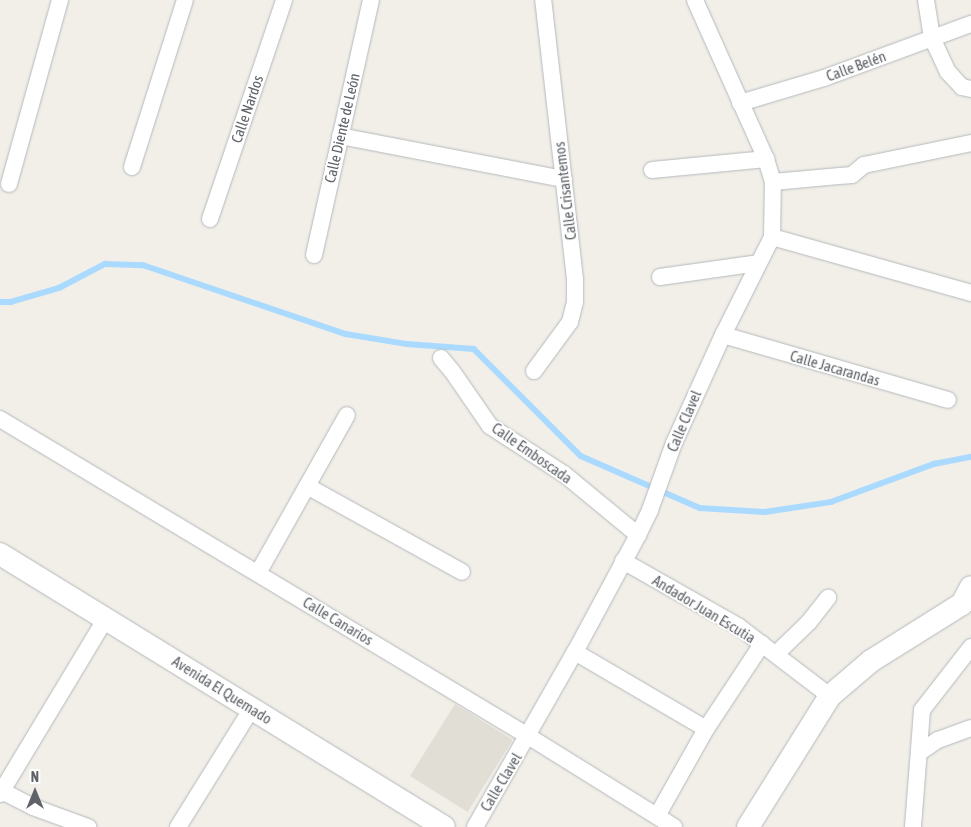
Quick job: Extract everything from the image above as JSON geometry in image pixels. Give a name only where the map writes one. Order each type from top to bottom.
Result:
[{"type":"main road","name":"Avenida El Quemado","points":[[1,556],[106,618],[444,827]]},
{"type":"main road","points":[[748,827],[830,696],[871,661],[968,599]]},
{"type":"street","points":[[9,184],[60,0]]},
{"type":"street","points":[[132,167],[184,0]]},
{"type":"street","name":"Calle Nardos","points":[[210,219],[284,0]]},
{"type":"street","name":"Calle Diente de León","points":[[314,256],[371,0]]},
{"type":"street","name":"Calle Crisantemos","points":[[534,371],[570,322],[575,302],[575,279],[543,0]]},
{"type":"street","name":"Calle Clavel","points":[[474,827],[528,736],[638,535],[650,510],[674,444],[723,335],[772,237],[773,182],[766,159],[695,0]]},
{"type":"street","points":[[926,0],[932,38],[948,72],[962,87],[971,89]]},
{"type":"street","name":"Calle Belén","points":[[740,103],[824,78],[971,24]]},
{"type":"street","points":[[340,136],[564,179]]},
{"type":"street","points":[[773,182],[852,175],[864,165],[971,143]]},
{"type":"street","points":[[652,170],[766,159]]},
{"type":"street","points":[[772,237],[971,293]]},
{"type":"street","points":[[660,277],[758,263]]},
{"type":"street","name":"Calle Jacarandas","points":[[723,335],[948,400]]},
{"type":"street","name":"Calle Emboscada","points":[[441,358],[490,426],[564,474],[638,535]]},
{"type":"street","points":[[258,573],[346,415]]},
{"type":"street","name":"Calle Canarios","points":[[0,418],[528,736],[674,827]]},
{"type":"street","points":[[307,486],[462,572]]},
{"type":"street","name":"Andador Juan Escutia","points":[[624,561],[738,626],[830,696]]},
{"type":"street","points":[[776,654],[809,622],[828,598]]},
{"type":"street","points":[[81,826],[1,792],[106,618]]},
{"type":"street","points":[[657,816],[706,729],[762,644]]},
{"type":"street","points":[[913,827],[922,710],[971,647]]},
{"type":"street","points":[[575,652],[706,729]]},
{"type":"street","points":[[178,827],[252,708]]},
{"type":"street","points":[[920,752],[938,740],[971,728]]},
{"type":"shaded area","points":[[455,704],[513,740],[468,812],[410,776]]},
{"type":"waterway","points":[[0,302],[11,302],[59,288],[105,264],[143,265],[346,334],[407,344],[474,349],[581,456],[700,508],[765,512],[831,502],[934,464],[971,457]]}]
